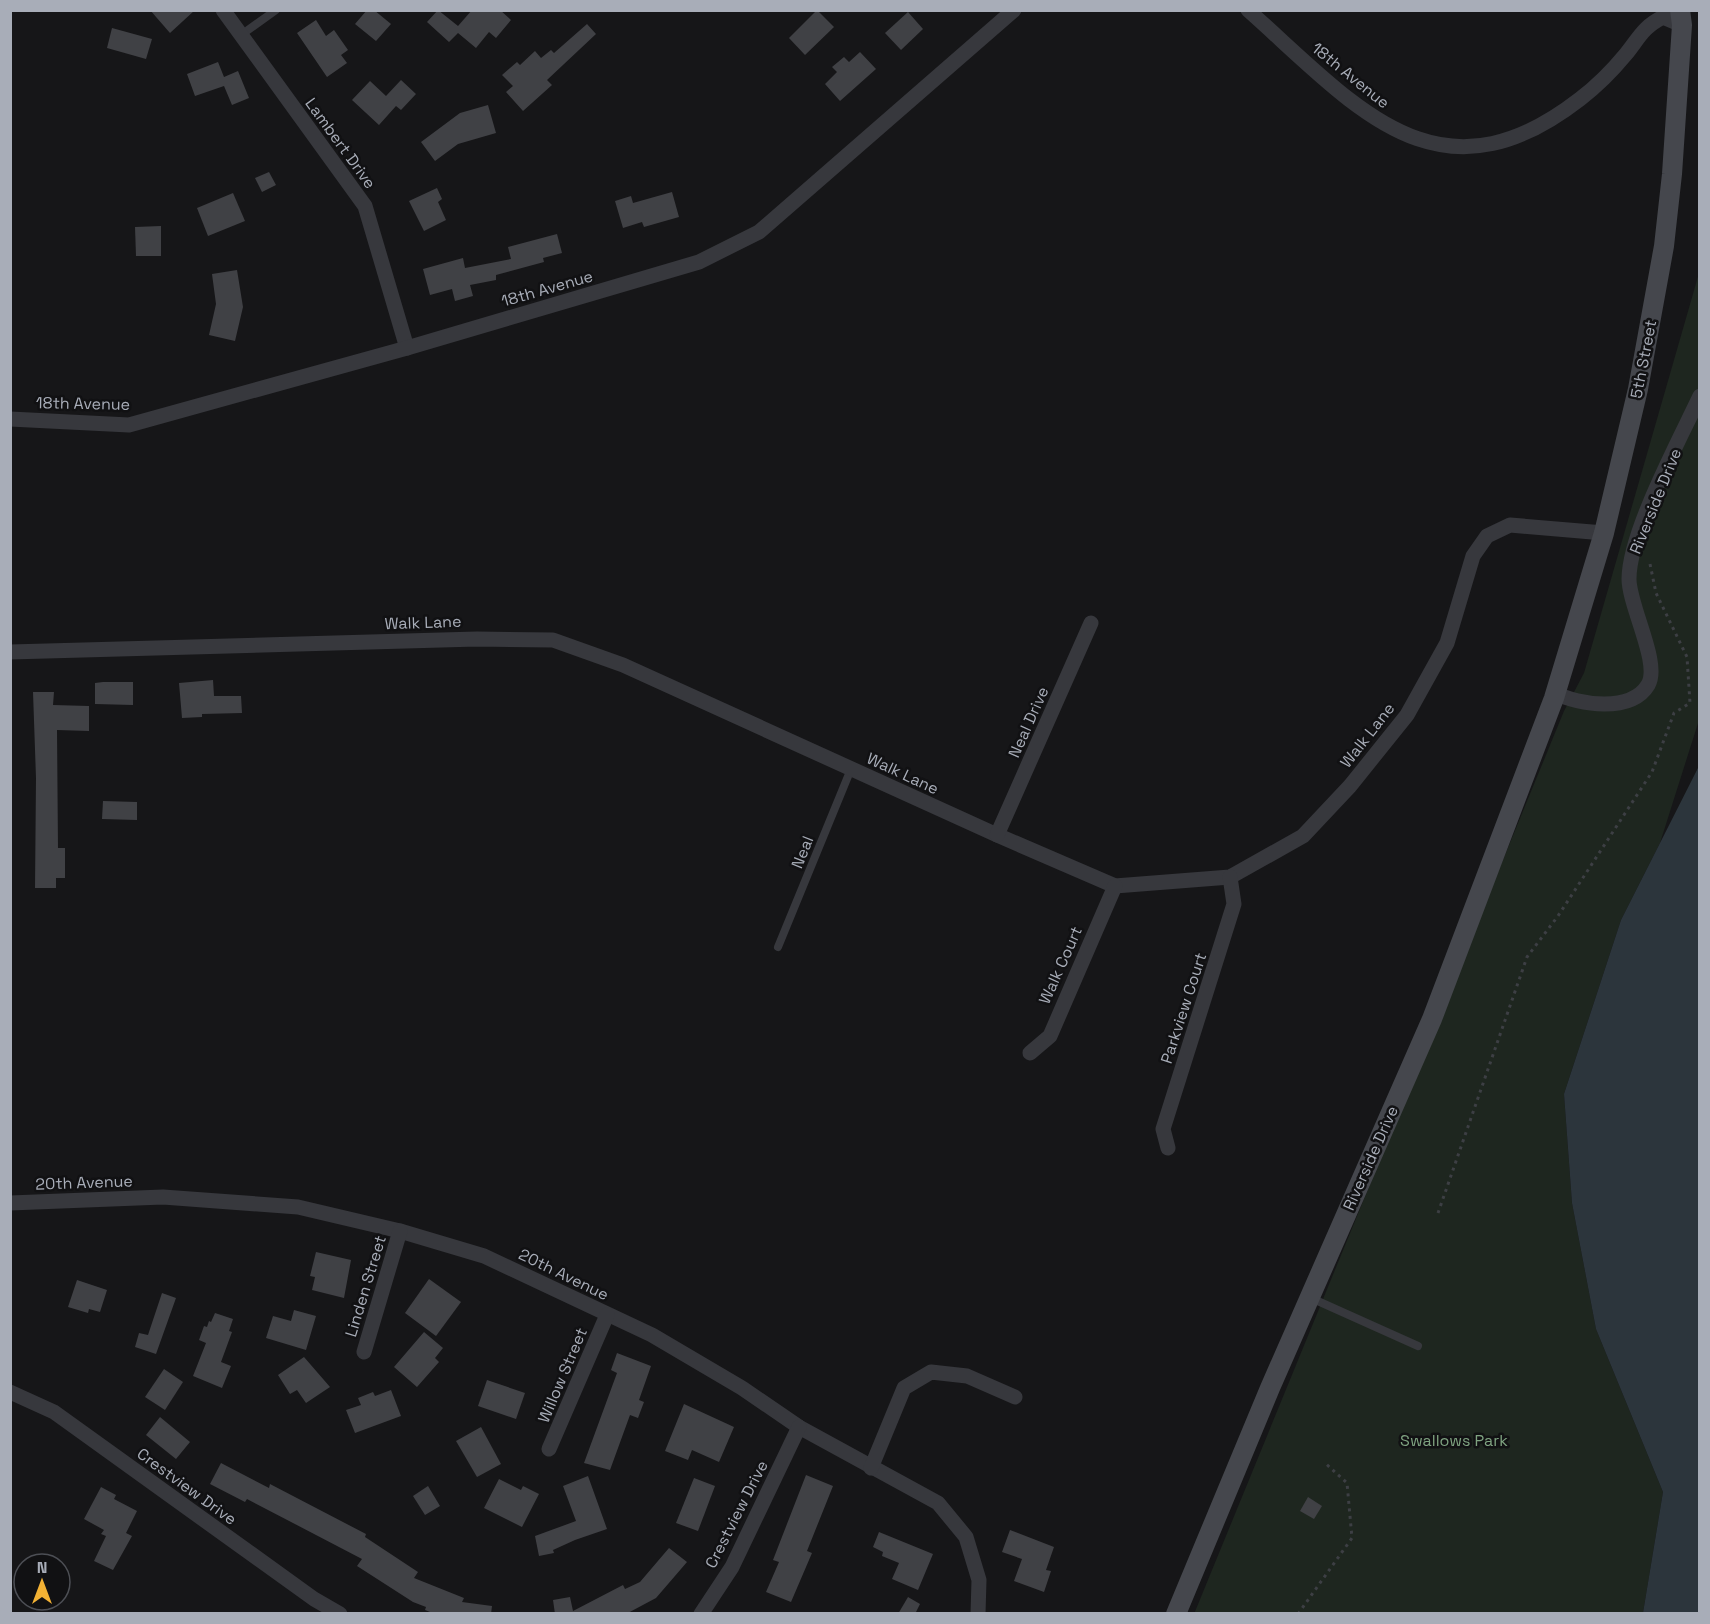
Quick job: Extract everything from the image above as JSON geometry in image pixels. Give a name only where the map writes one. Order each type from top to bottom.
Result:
[{"type":"main road","name":"5th Street","points":[[1554,695],[1604,533],[1638,389],[1664,246],[1672,174],[1681,18]]},
{"type":"main road","name":"Riverside Drive","points":[[1176,1614],[1310,1297],[1432,1020],[1554,695]]},
{"type":"street","name":"Lambert Drive","points":[[223,10],[365,206],[407,348]]},
{"type":"street","name":"18th Avenue","points":[[10,419],[129,425],[407,348],[699,262],[759,232],[1014,10]]},
{"type":"street","name":"18th Avenue","points":[[1248,10],[1350,101],[1381,123],[1412,139],[1446,147],[1482,147],[1522,135],[1556,118],[1594,88],[1625,55],[1647,25],[1663,17],[1681,18]]},
{"type":"street","name":"Riverside Drive","points":[[1554,695],[1577,702],[1600,705],[1638,695],[1649,682],[1651,665],[1630,594],[1629,578],[1633,553],[1656,492],[1700,396]]},
{"type":"street","name":"Walk Lane","points":[[10,652],[477,639],[552,640],[623,665],[997,836],[1115,886],[1230,877],[1303,836],[1350,786],[1407,715],[1447,643],[1473,556],[1487,536],[1510,525],[1604,533]]},
{"type":"street","name":"Neal Drive","points":[[997,836],[1092,623]]},
{"type":"street","name":"Parkview Court","points":[[1168,1148],[1164,1129],[1234,904],[1230,877]]},
{"type":"street","name":"Walk Court","points":[[1030,1053],[1050,1036],[1115,886]]},
{"type":"street","name":"20th Avenue","points":[[10,1203],[175,1198],[298,1207],[400,1231],[484,1256],[652,1335],[732,1382],[799,1427],[938,1503],[966,1537],[979,1580],[978,1614]]},
{"type":"street","name":"Linden Street","points":[[364,1352],[400,1231]]},
{"type":"street","name":"Willow Street","points":[[549,1449],[607,1314]]},
{"type":"street","points":[[871,1468],[904,1388],[931,1372],[968,1376],[1015,1397]]},
{"type":"street","name":"Crestview Drive","points":[[10,1392],[54,1412],[314,1599],[340,1614]]},
{"type":"street","name":"Crestview Drive","points":[[701,1614],[732,1567],[799,1427]]},
{"type":"lane","points":[[241,35],[276,10]]},
{"type":"lane","name":"Neal","points":[[778,947],[851,769]]},
{"type":"lane","points":[[1310,1297],[1418,1346]]},
{"type":"path","points":[[1438,1213],[1527,957],[1558,916],[1652,772],[1674,713],[1690,703],[1687,657],[1682,642],[1656,593],[1650,564],[1633,553]]},
{"type":"path","points":[[1298,1614],[1352,1538],[1347,1483],[1324,1462]]},
{"type":"green space","name":"Swallows Park","points":[[1699,273],[1699,720],[1660,843],[1621,920],[1564,1094],[1572,1203],[1596,1329],[1663,1492],[1643,1613],[1194,1614],[1564,711],[1584,673]]},
{"type":"shaded area","points":[[1699,766],[1699,1613],[1643,1613],[1663,1492],[1596,1329],[1572,1203],[1564,1094],[1621,920]]},
{"type":"building","points":[[150,10],[195,10],[170,33]]},
{"type":"building","points":[[367,10],[374,10],[391,24],[376,41],[355,24]]},
{"type":"building","points":[[438,10],[458,26],[472,10],[500,10],[511,20],[496,38],[489,32],[476,48],[458,33],[449,42],[427,22]]},
{"type":"building","points":[[817,10],[834,27],[805,55],[789,38]]},
{"type":"building","points":[[908,12],[923,29],[901,50],[885,33]]},
{"type":"building","points":[[316,20],[326,36],[334,30],[348,50],[341,55],[347,63],[327,77],[297,33]]},
{"type":"building","points":[[587,24],[596,34],[547,80],[552,85],[523,111],[506,92],[513,86],[502,75],[517,62],[520,65],[535,51],[541,58],[551,50],[554,53]]},
{"type":"building","points":[[112,28],[152,39],[146,59],[107,48]]},
{"type":"building","points":[[860,52],[876,69],[840,101],[825,84],[837,72],[832,67],[844,57],[849,62]]},
{"type":"building","points":[[218,62],[224,77],[238,71],[249,98],[232,105],[224,86],[195,96],[187,74]]},
{"type":"building","points":[[401,80],[416,94],[401,110],[396,106],[379,125],[352,100],[370,81],[386,96]]},
{"type":"building","points":[[488,105],[496,133],[458,144],[435,161],[421,142],[460,113]]},
{"type":"building","points":[[269,172],[276,185],[262,192],[255,178]]},
{"type":"building","points":[[437,188],[442,199],[438,202],[446,220],[424,231],[409,201]]},
{"type":"building","points":[[672,192],[679,217],[644,227],[642,222],[623,228],[615,201],[631,196],[633,203]]},
{"type":"building","points":[[233,193],[245,221],[208,236],[197,208]]},
{"type":"building","points":[[161,226],[161,256],[136,256],[135,227]]},
{"type":"building","points":[[557,234],[562,253],[543,258],[544,262],[496,275],[496,280],[470,285],[473,296],[455,301],[452,289],[430,295],[423,269],[463,258],[465,268],[511,259],[508,247]]},
{"type":"building","points":[[237,270],[243,307],[235,341],[209,335],[216,304],[212,274]]},
{"type":"building","points":[[213,680],[214,696],[241,696],[242,713],[202,714],[202,717],[182,718],[179,683]]},
{"type":"building","points":[[133,682],[133,705],[95,704],[95,683]]},
{"type":"building","points":[[33,692],[54,692],[53,705],[89,706],[89,731],[57,730],[58,848],[65,848],[65,878],[56,878],[56,888],[35,888],[36,778]]},
{"type":"building","points":[[103,801],[137,802],[137,820],[102,819]]},
{"type":"building","points":[[316,1252],[351,1260],[344,1298],[312,1290],[315,1277],[310,1276]]},
{"type":"building","points":[[429,1279],[461,1302],[436,1336],[405,1313]]},
{"type":"building","points":[[77,1280],[107,1290],[100,1312],[89,1309],[88,1313],[68,1307]]},
{"type":"building","points":[[162,1293],[176,1298],[156,1354],[135,1347],[139,1333],[148,1335]]},
{"type":"building","points":[[294,1310],[316,1316],[306,1350],[266,1338],[273,1316],[291,1321]]},
{"type":"building","points":[[215,1313],[233,1319],[229,1331],[232,1332],[221,1362],[231,1366],[222,1388],[193,1376],[206,1343],[199,1340],[204,1326],[207,1327]]},
{"type":"building","points":[[424,1332],[443,1348],[435,1358],[439,1362],[417,1387],[394,1367]]},
{"type":"building","points":[[617,1353],[651,1366],[639,1400],[644,1402],[638,1418],[630,1415],[610,1470],[584,1463],[617,1373],[611,1370]]},
{"type":"building","points":[[304,1357],[330,1387],[306,1403],[297,1390],[290,1394],[278,1375]]},
{"type":"building","points":[[164,1369],[183,1382],[165,1410],[145,1397]]},
{"type":"building","points":[[487,1380],[525,1393],[516,1419],[478,1406]]},
{"type":"building","points":[[391,1390],[401,1416],[355,1433],[346,1410],[361,1405],[358,1398],[373,1392],[375,1396]]},
{"type":"building","points":[[684,1404],[734,1427],[719,1462],[692,1450],[688,1460],[665,1451]]},
{"type":"building","points":[[160,1417],[190,1442],[176,1459],[146,1435]]},
{"type":"building","points":[[481,1427],[501,1464],[477,1477],[456,1441]]},
{"type":"building","points":[[221,1463],[269,1488],[270,1484],[366,1534],[365,1537],[418,1572],[414,1578],[464,1598],[462,1602],[492,1606],[491,1614],[435,1614],[425,1610],[426,1607],[413,1602],[357,1566],[362,1559],[247,1499],[245,1502],[210,1484]]},
{"type":"building","points":[[806,1475],[833,1486],[807,1551],[812,1553],[791,1602],[766,1592],[779,1562],[773,1560]]},
{"type":"building","points":[[588,1476],[607,1529],[575,1540],[553,1550],[554,1553],[539,1556],[535,1536],[576,1521],[563,1486]]},
{"type":"building","points":[[694,1478],[715,1486],[698,1531],[676,1523]]},
{"type":"building","points":[[499,1479],[521,1490],[523,1486],[539,1494],[522,1527],[484,1508]]},
{"type":"building","points":[[428,1486],[440,1506],[425,1515],[413,1496]]},
{"type":"building","points":[[101,1487],[116,1495],[114,1499],[137,1511],[126,1533],[132,1536],[113,1570],[94,1561],[106,1536],[101,1534],[104,1530],[84,1519]]},
{"type":"building","points":[[1308,1497],[1322,1506],[1314,1519],[1300,1511]]},
{"type":"building","points":[[1010,1530],[1054,1547],[1046,1570],[1051,1571],[1044,1592],[1014,1581],[1022,1559],[1002,1552]]},
{"type":"building","points":[[879,1532],[933,1554],[918,1590],[892,1579],[899,1563],[882,1556],[883,1552],[873,1547]]},
{"type":"building","points":[[669,1548],[687,1562],[656,1598],[626,1614],[555,1614],[553,1600],[570,1597],[573,1611],[623,1585],[625,1589],[640,1582]]},
{"type":"building","points":[[908,1597],[920,1604],[915,1614],[898,1614]]}]
